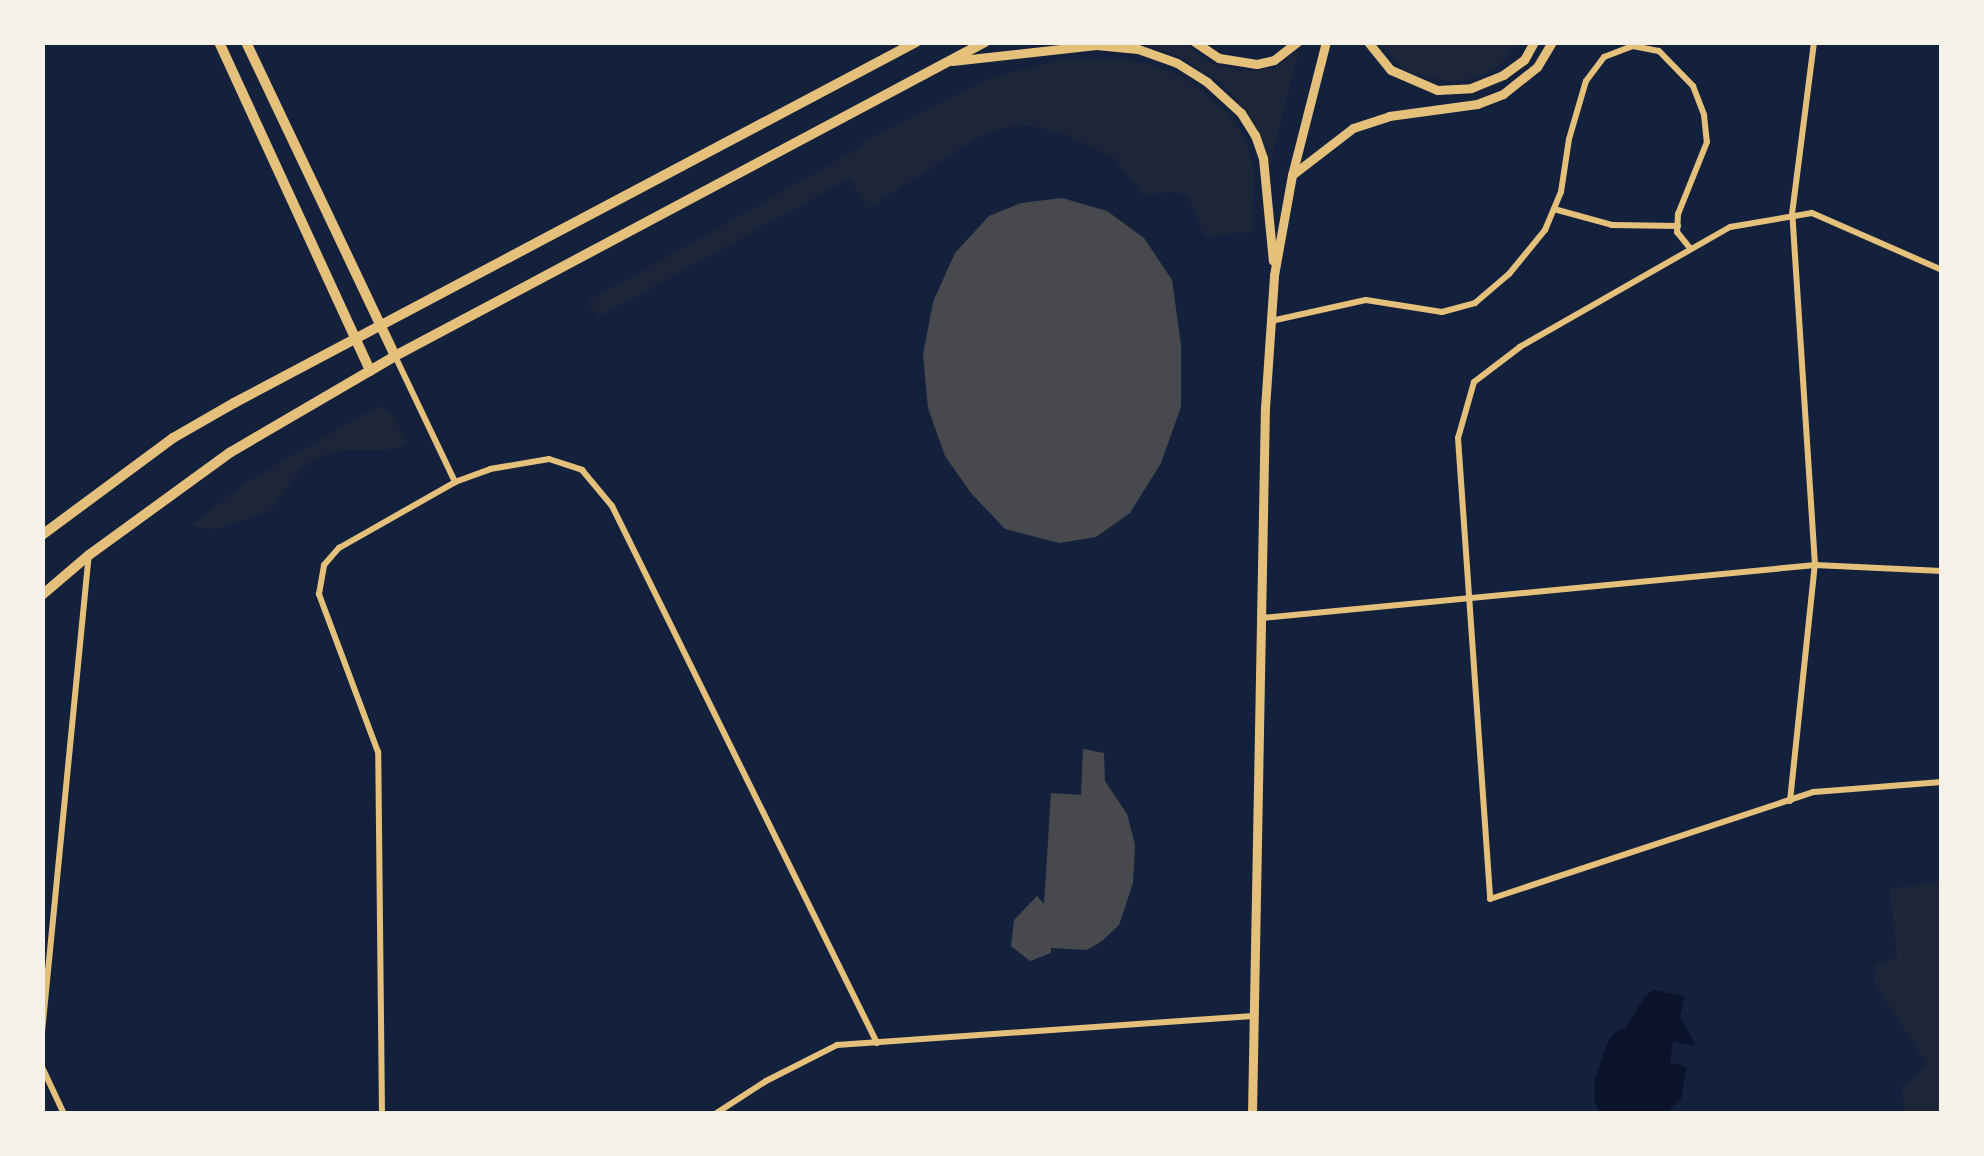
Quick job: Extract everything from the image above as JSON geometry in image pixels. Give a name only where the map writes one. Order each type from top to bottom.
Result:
[{"type":"main road","points":[[219,42],[370,371]]},
{"type":"main road","points":[[246,42],[395,356]]},
{"type":"main road","points":[[42,535],[174,438],[352,337],[916,42]]},
{"type":"main road","points":[[42,595],[89,554],[232,452],[395,356],[985,42]]},
{"type":"main road","points":[[1195,42],[1218,58],[1257,64],[1274,60],[1296,42]]},
{"type":"main road","points":[[1252,1114],[1260,618],[1274,275],[1292,175],[1326,42]]},
{"type":"main road","points":[[1368,42],[1391,70],[1437,90],[1471,88],[1503,75],[1524,60],[1534,42]]},
{"type":"main road","points":[[1292,175],[1353,128],[1390,116],[1477,104],[1502,94],[1537,67],[1552,42]]},
{"type":"main road","points":[[949,62],[1096,45],[1138,49],[1207,82],[1241,113],[1263,158],[1274,275]]},
{"type":"street","points":[[1790,801],[1814,566],[1792,214],[1814,42]]},
{"type":"street","points":[[1271,321],[1366,300],[1442,312],[1475,303],[1508,274],[1545,230],[1554,209],[1586,81],[1604,57],[1633,46],[1659,51],[1693,86],[1704,114],[1706,142],[1678,226],[1690,248]]},
{"type":"street","points":[[1554,209],[1612,225],[1678,226]]},
{"type":"street","points":[[1942,270],[1812,213],[1730,227],[1520,347],[1474,382],[1458,438],[1490,899],[1814,792],[1942,782]]},
{"type":"street","points":[[395,356],[455,482]]},
{"type":"street","points":[[382,1114],[384,986],[378,752],[320,594],[324,564],[339,548],[455,482],[490,469],[549,459],[582,470],[612,506],[877,1043]]},
{"type":"street","points":[[42,1032],[89,554]]},
{"type":"street","points":[[1260,618],[1814,566],[1942,571]]},
{"type":"street","points":[[715,1114],[766,1081],[838,1046],[1254,1016]]},
{"type":"street","points":[[42,1068],[64,1114]]},
{"type":"shaded area","points":[[1139,43],[1185,43],[1210,63],[1244,71],[1275,68],[1299,50],[1269,170],[1248,114],[1223,84],[1178,56]]},
{"type":"shaded area","points":[[1379,43],[1516,43],[1506,60],[1480,77],[1450,82],[1405,71]]},
{"type":"shaded area","points":[[1114,58],[1151,64],[1187,79],[1227,113],[1247,140],[1254,173],[1253,232],[1204,236],[1188,196],[1174,192],[1144,195],[1113,157],[1067,135],[1031,126],[1006,127],[977,138],[868,209],[850,178],[599,317],[587,302],[863,146],[861,142],[993,77],[1058,60]]},
{"type":"shaded area","points":[[378,406],[392,415],[408,444],[389,450],[344,450],[323,455],[302,467],[269,511],[217,529],[190,526],[250,480]]},
{"type":"shaded area","points":[[1941,883],[1941,1113],[1905,1113],[1901,1088],[1927,1065],[1874,982],[1875,965],[1897,957],[1889,888]]},
{"type":"shaded area","points":[[1654,990],[1685,996],[1680,1016],[1696,1046],[1673,1042],[1670,1062],[1686,1067],[1681,1101],[1669,1113],[1600,1113],[1594,1100],[1595,1079],[1606,1047],[1613,1034],[1626,1027],[1645,996]]},
{"type":"building","points":[[1062,198],[1107,211],[1144,238],[1172,280],[1181,345],[1181,407],[1161,463],[1130,513],[1096,537],[1059,543],[1005,529],[971,493],[945,456],[928,408],[923,355],[933,302],[955,253],[989,216],[1021,203]]},
{"type":"building","points":[[1083,749],[1104,753],[1105,781],[1127,814],[1135,845],[1133,883],[1119,925],[1102,941],[1087,950],[1051,948],[1051,953],[1030,961],[1011,946],[1014,920],[1037,896],[1044,904],[1051,793],[1081,795]]}]
